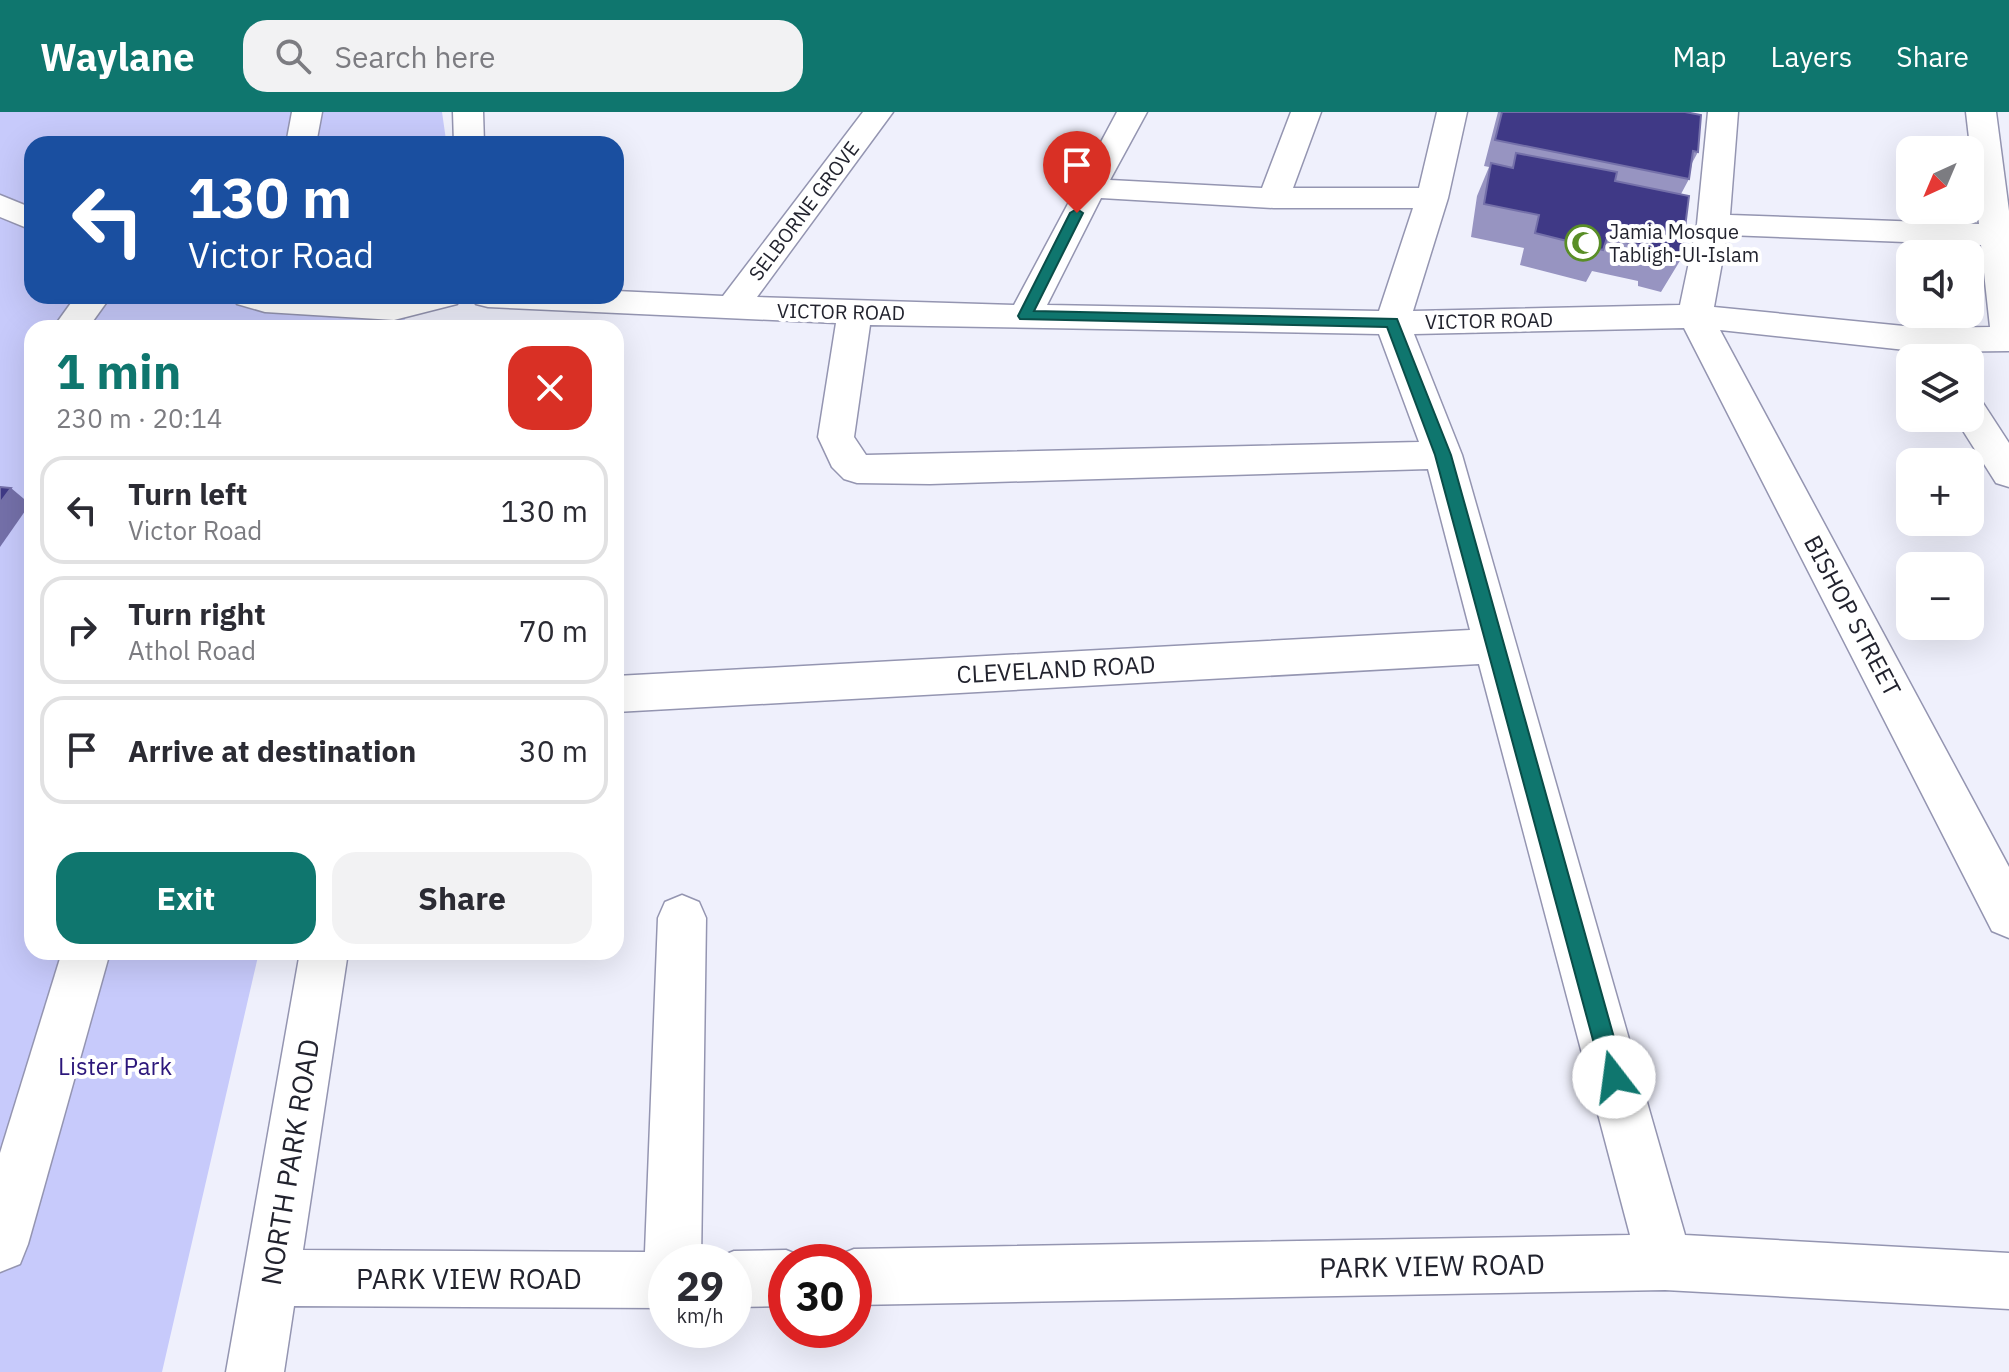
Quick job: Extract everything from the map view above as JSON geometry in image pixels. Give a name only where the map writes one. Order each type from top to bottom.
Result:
[{"type":"street","points":[[302,136],[307,112]]},
{"type":"street","points":[[468,112],[469,136]]},
{"type":"street","name":"SELBORNE GROVE","points":[[731,309],[878,112]]},
{"type":"street","points":[[1025,316],[1132,112]]},
{"type":"street","points":[[1274,198],[1306,112]]},
{"type":"street","points":[[1452,112],[1432,198],[1392,323],[1443,455],[1665,1262]]},
{"type":"street","points":[[1981,112],[2009,339]]},
{"type":"street","points":[[1695,316],[1713,224],[1712,129]]},
{"type":"street","points":[[1090,188],[1274,198],[1432,198]]},
{"type":"street","points":[[0,205],[24,216]]},
{"type":"street","points":[[1713,224],[1997,235]]},
{"type":"street","name":"VICTOR ROAD","points":[[624,303],[855,313],[1392,323],[1695,316],[1896,344]]},
{"type":"street","points":[[260,305],[394,309],[414,304]]},
{"type":"street","points":[[855,313],[836,437],[845,457],[857,469],[930,470],[1443,455]]},
{"type":"street","name":"BISHOP STREET","points":[[1695,316],[2009,915]]},
{"type":"street","name":"VICTOR ROAD","points":[[1970,344],[2009,339]]},
{"type":"street","points":[[1983,432],[2009,473]]},
{"type":"street","name":"CLEVELAND ROAD","points":[[624,694],[1496,646]]},
{"type":"street","points":[[673,1244],[682,918]]},
{"type":"street","points":[[0,1244],[84,960]]},
{"type":"street","name":"NORTH PARK ROAD","points":[[255,1372],[323,960]]},
{"type":"street","name":"PARK VIEW ROAD","points":[[872,1277],[1665,1262],[2009,1281]]},
{"type":"street","name":"PARK VIEW ROAD","points":[[272,1278],[648,1280]]},
{"type":"green space","name":"Lister Park","points":[[0,112],[442,112],[445,136],[24,136],[24,304],[408,304],[405,320],[24,320],[24,960],[257,960],[162,1372],[0,1372]]},
{"type":"building","points":[[1502,112],[1685,112],[1701,115],[1698,152],[1693,151],[1689,179],[1495,140]]},
{"type":"building","points":[[1516,153],[1617,172],[1615,181],[1689,196],[1681,259],[1657,253],[1657,249],[1607,238],[1603,250],[1535,233],[1539,215],[1484,204],[1491,163],[1513,168]]},
{"type":"building","points":[[0,487],[11,488],[0,503]]},
{"type":"place","name":"Jamia Mosque Tabligh-Ul-Islam","points":[[1583,243]]},
{"type":"route","points":[[1077,213],[1025,316],[1392,323],[1443,455],[1614,1077]]}]
